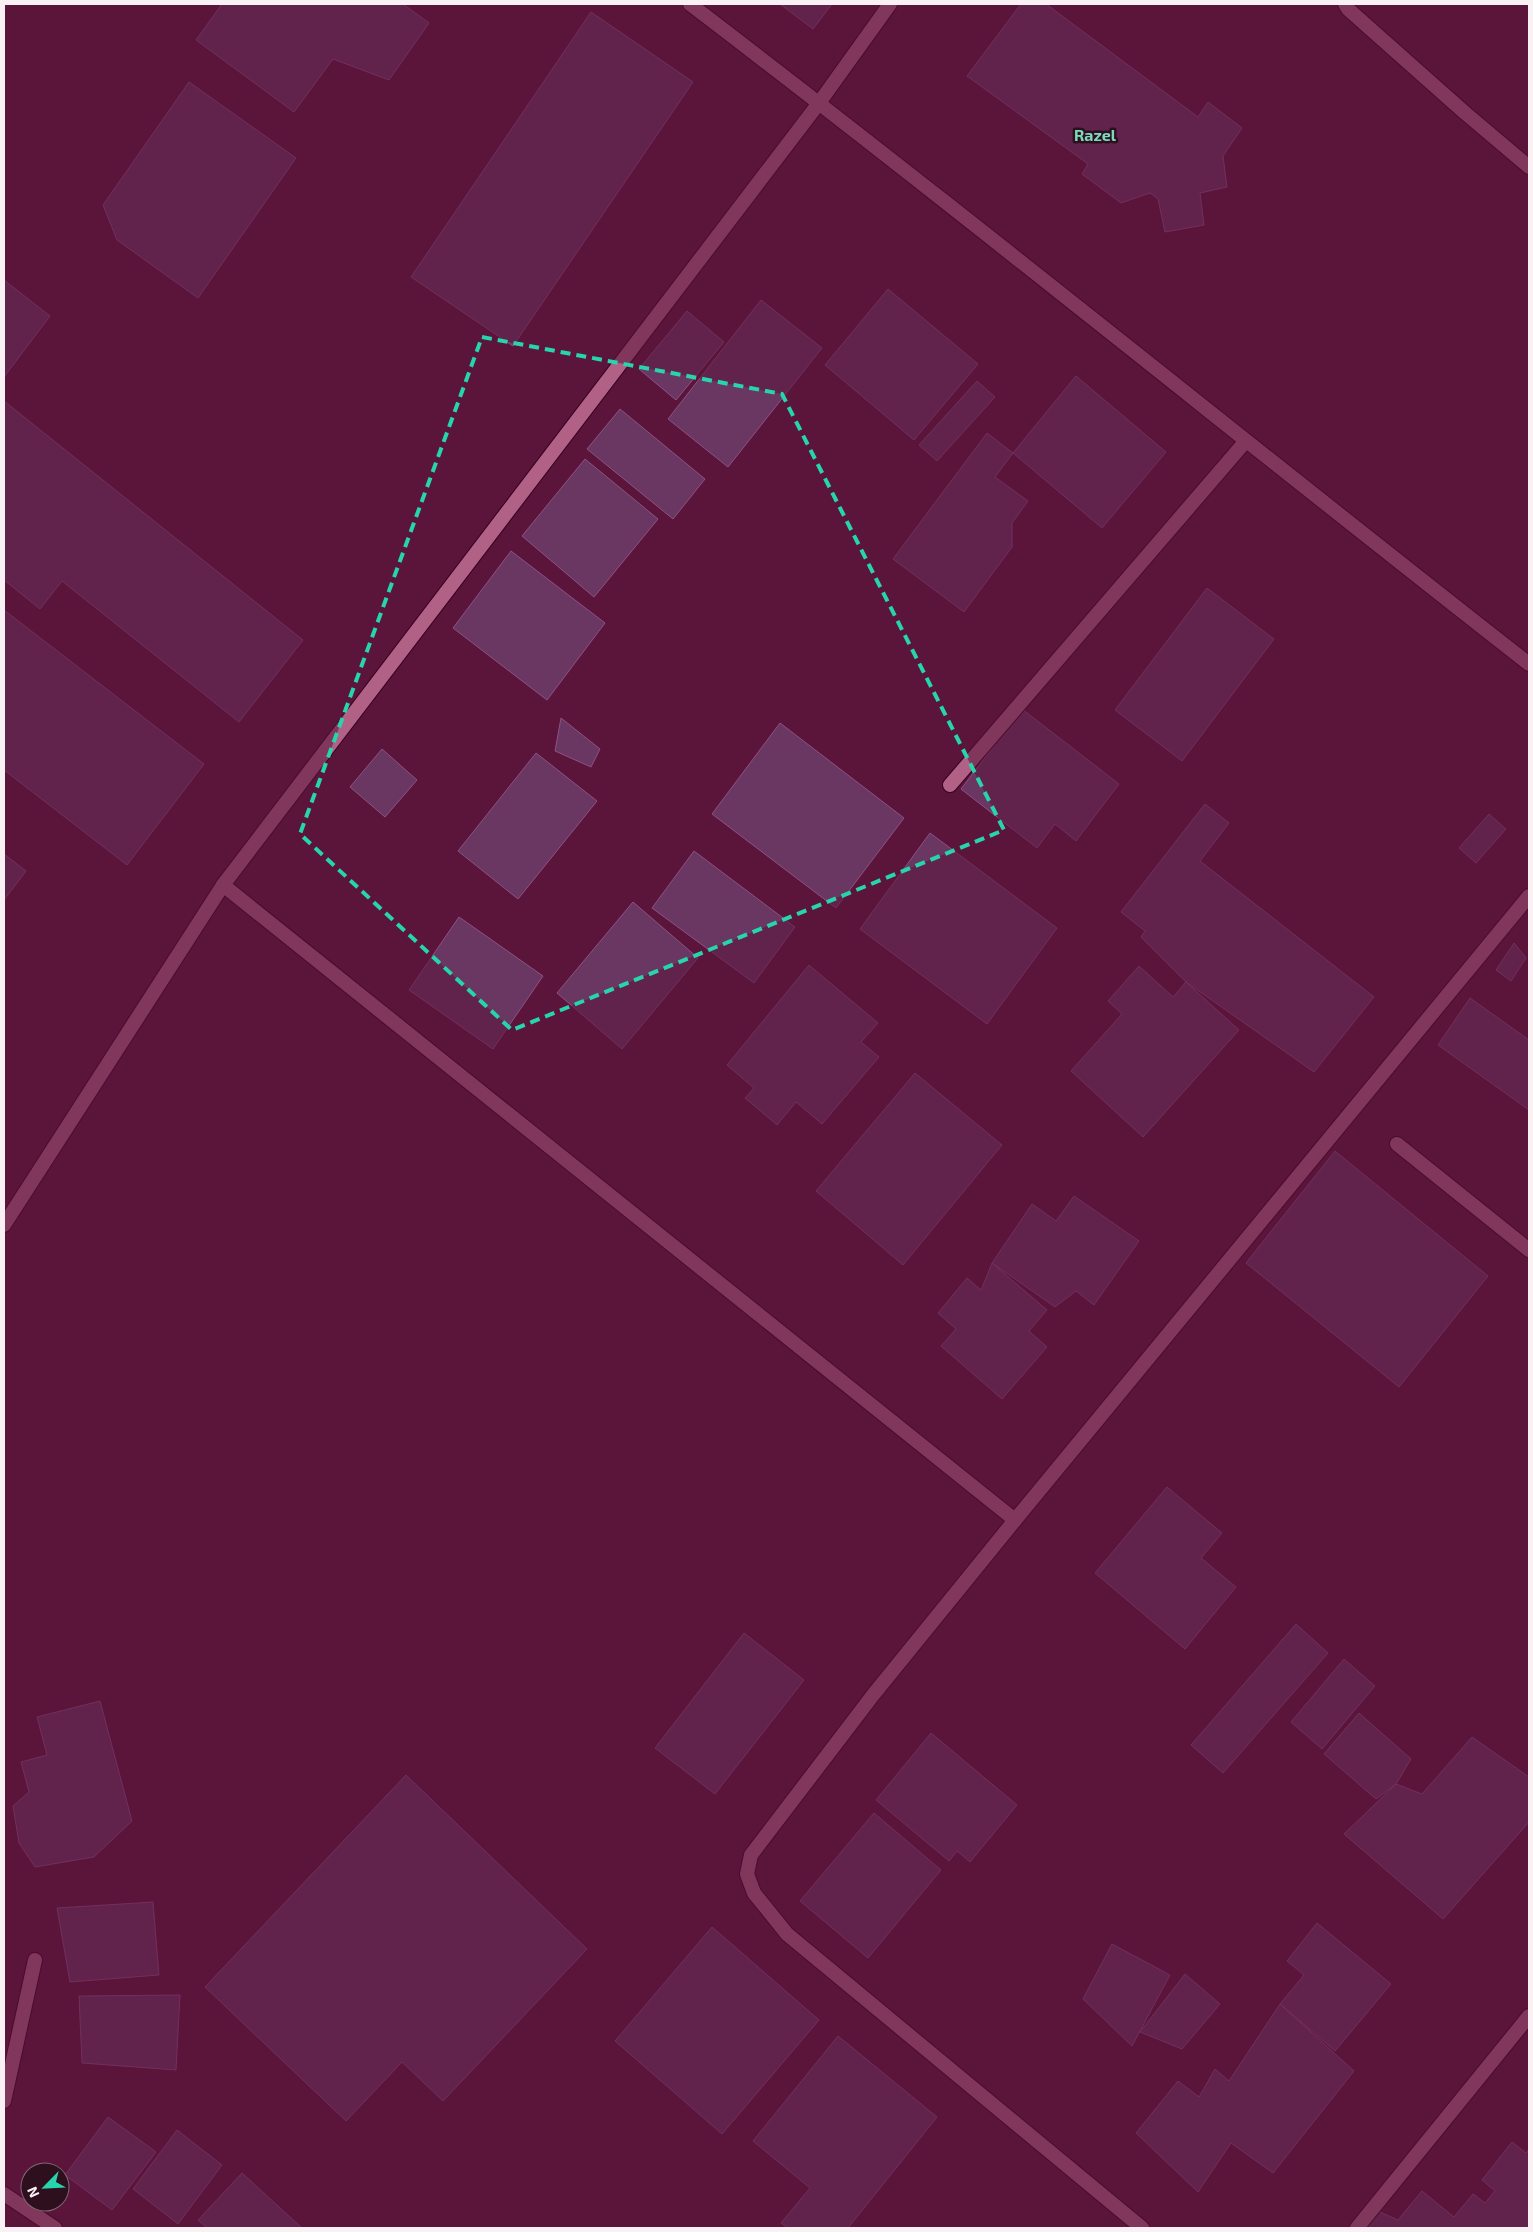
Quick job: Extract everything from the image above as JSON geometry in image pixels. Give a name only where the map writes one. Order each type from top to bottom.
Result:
[{"type":"street","points":[[690,4],[819,103],[1245,442],[1529,664]]},
{"type":"street","points":[[4,1225],[223,885],[819,103],[890,4]]},
{"type":"street","points":[[1345,4],[1348,9],[1449,100],[1529,167]]},
{"type":"street","points":[[950,785],[1245,442]]},
{"type":"street","points":[[223,885],[1015,1520]]},
{"type":"street","points":[[1142,2228],[787,1934],[754,1893],[747,1874],[751,1856],[873,1695],[1529,896]]},
{"type":"street","points":[[1397,1144],[1529,1250]]},
{"type":"street","points":[[4,2101],[34,1960]]},
{"type":"street","points":[[1357,2228],[1529,2016]]},
{"type":"street","points":[[4,2194],[55,2228]]},
{"type":"highlighted area","points":[[482,337],[782,394],[1004,830],[512,1030],[300,834]]},
{"type":"building","points":[[222,4],[403,4],[429,23],[389,80],[333,59],[294,112],[196,40]]},
{"type":"building","points":[[780,4],[832,4],[813,29]]},
{"type":"building","points":[[1021,4],[1046,4],[1198,117],[1208,102],[1242,128],[1223,156],[1227,187],[1200,193],[1204,225],[1165,232],[1158,199],[1150,193],[1121,203],[1082,174],[1088,164],[967,76]]},
{"type":"building","points":[[591,12],[693,82],[513,346],[411,277]]},
{"type":"building","points":[[189,82],[296,158],[198,298],[117,240],[103,205]]},
{"type":"building","points":[[4,280],[50,316],[4,377]]},
{"type":"building","points":[[888,289],[978,364],[914,440],[825,365]]},
{"type":"building","points":[[761,300],[822,348],[728,467],[668,419]]},
{"type":"building","points":[[687,311],[724,342],[676,400],[639,369]]},
{"type":"building","points":[[1076,376],[1166,452],[1102,528],[1013,453]]},
{"type":"building","points":[[977,381],[995,397],[937,461],[919,445]]},
{"type":"building","points":[[4,401],[303,640],[239,722],[62,581],[40,609],[4,580]]},
{"type":"building","points":[[620,409],[705,479],[673,519],[587,449]]},
{"type":"building","points":[[987,433],[1013,453],[995,477],[1028,501],[1012,523],[1012,547],[964,612],[893,559]]},
{"type":"building","points":[[585,459],[658,519],[594,597],[522,536]]},
{"type":"building","points":[[511,551],[605,623],[547,700],[453,628]]},
{"type":"building","points":[[1207,588],[1274,639],[1182,761],[1115,710]]},
{"type":"building","points":[[4,610],[204,764],[127,865],[4,770]]},
{"type":"building","points":[[1022,709],[1119,784],[1076,841],[1055,824],[1037,848],[961,789]]},
{"type":"building","points":[[561,718],[600,749],[591,767],[555,751]]},
{"type":"building","points":[[780,723],[904,818],[836,908],[712,814]]},
{"type":"building","points":[[382,749],[417,780],[385,817],[350,787]]},
{"type":"building","points":[[536,753],[597,801],[518,899],[458,851]]},
{"type":"building","points":[[1205,804],[1229,823],[1200,861],[1374,997],[1314,1072],[1186,982],[1141,937],[1145,931],[1121,912]]},
{"type":"building","points":[[1489,814],[1506,829],[1476,863],[1459,848]]},
{"type":"building","points":[[930,833],[1057,928],[987,1024],[860,929]]},
{"type":"building","points":[[694,851],[795,927],[754,983],[652,908]]},
{"type":"building","points":[[4,854],[26,871],[4,900]]},
{"type":"building","points":[[633,902],[698,958],[622,1049],[557,993]]},
{"type":"building","points":[[459,917],[543,976],[493,1049],[409,990]]},
{"type":"building","points":[[1514,943],[1526,958],[1511,981],[1496,970]]},
{"type":"building","points":[[809,965],[878,1023],[861,1042],[879,1057],[822,1124],[796,1102],[777,1125],[745,1098],[754,1088],[727,1065]]},
{"type":"building","points":[[1139,966],[1173,997],[1186,982],[1239,1030],[1143,1137],[1071,1071],[1122,1014],[1108,1001]]},
{"type":"building","points":[[1470,998],[1529,1040],[1529,1110],[1438,1045]]},
{"type":"building","points":[[915,1073],[1002,1145],[903,1265],[816,1191]]},
{"type":"building","points":[[1335,1151],[1488,1276],[1399,1387],[1246,1263]]},
{"type":"building","points":[[1074,1196],[1139,1241],[1094,1305],[1076,1291],[1055,1307],[992,1263],[1032,1204],[1056,1221]]},
{"type":"building","points":[[992,1263],[1047,1310],[1029,1331],[1047,1347],[1002,1399],[941,1346],[956,1329],[938,1313],[967,1278],[981,1290]]},
{"type":"building","points":[[1167,1487],[1222,1533],[1201,1558],[1236,1587],[1185,1649],[1095,1573]]},
{"type":"building","points":[[1296,1624],[1328,1653],[1223,1773],[1191,1745]]},
{"type":"building","points":[[744,1633],[804,1680],[715,1794],[655,1748]]},
{"type":"building","points":[[1344,1659],[1375,1686],[1322,1749],[1291,1722]]},
{"type":"building","points":[[100,1701],[132,1821],[94,1857],[35,1867],[19,1843],[13,1806],[29,1792],[21,1762],[47,1755],[37,1717]]},
{"type":"building","points":[[1359,1713],[1411,1759],[1396,1784],[1376,1799],[1324,1754]]},
{"type":"building","points":[[931,1733],[1017,1805],[970,1862],[957,1851],[949,1861],[876,1800]]},
{"type":"building","points":[[1472,1737],[1529,1777],[1529,1822],[1443,1919],[1344,1834],[1396,1784],[1422,1794]]},
{"type":"building","points":[[406,1775],[587,1949],[443,2101],[402,2062],[346,2121],[205,1987]]},
{"type":"building","points":[[874,1813],[941,1870],[868,1958],[800,1901]]},
{"type":"building","points":[[153,1902],[159,1975],[70,1982],[57,1908]]},
{"type":"building","points":[[1317,1923],[1391,1984],[1335,2051],[1280,2004],[1304,1975],[1287,1961]]},
{"type":"building","points":[[712,1927],[819,2020],[722,2134],[615,2041]]},
{"type":"building","points":[[1112,1944],[1170,1975],[1132,2046],[1083,1999]]},
{"type":"building","points":[[1185,1974],[1220,2004],[1182,2049],[1140,2032]]},
{"type":"building","points":[[180,1995],[176,2070],[82,2063],[79,1996]]},
{"type":"building","points":[[1280,2004],[1354,2071],[1273,2173],[1231,2143],[1198,2192],[1136,2133],[1178,2081],[1199,2097],[1215,2069],[1229,2081]]},
{"type":"building","points":[[838,2036],[937,2117],[848,2228],[788,2228],[781,2223],[810,2188],[753,2141]]},
{"type":"building","points":[[108,2117],[156,2152],[112,2210],[70,2179],[70,2168]]},
{"type":"building","points":[[177,2130],[222,2165],[178,2224],[133,2189]]},
{"type":"building","points":[[1512,2142],[1526,2153],[1529,2149],[1529,2228],[1369,2228],[1373,2209],[1398,2220],[1422,2191],[1454,2217],[1473,2194],[1485,2203],[1495,2191],[1482,2180]]},
{"type":"building","points":[[242,2173],[302,2228],[207,2228],[198,2220]]},
{"type":"district","name":"Razel","points":[[1095,135]]}]
